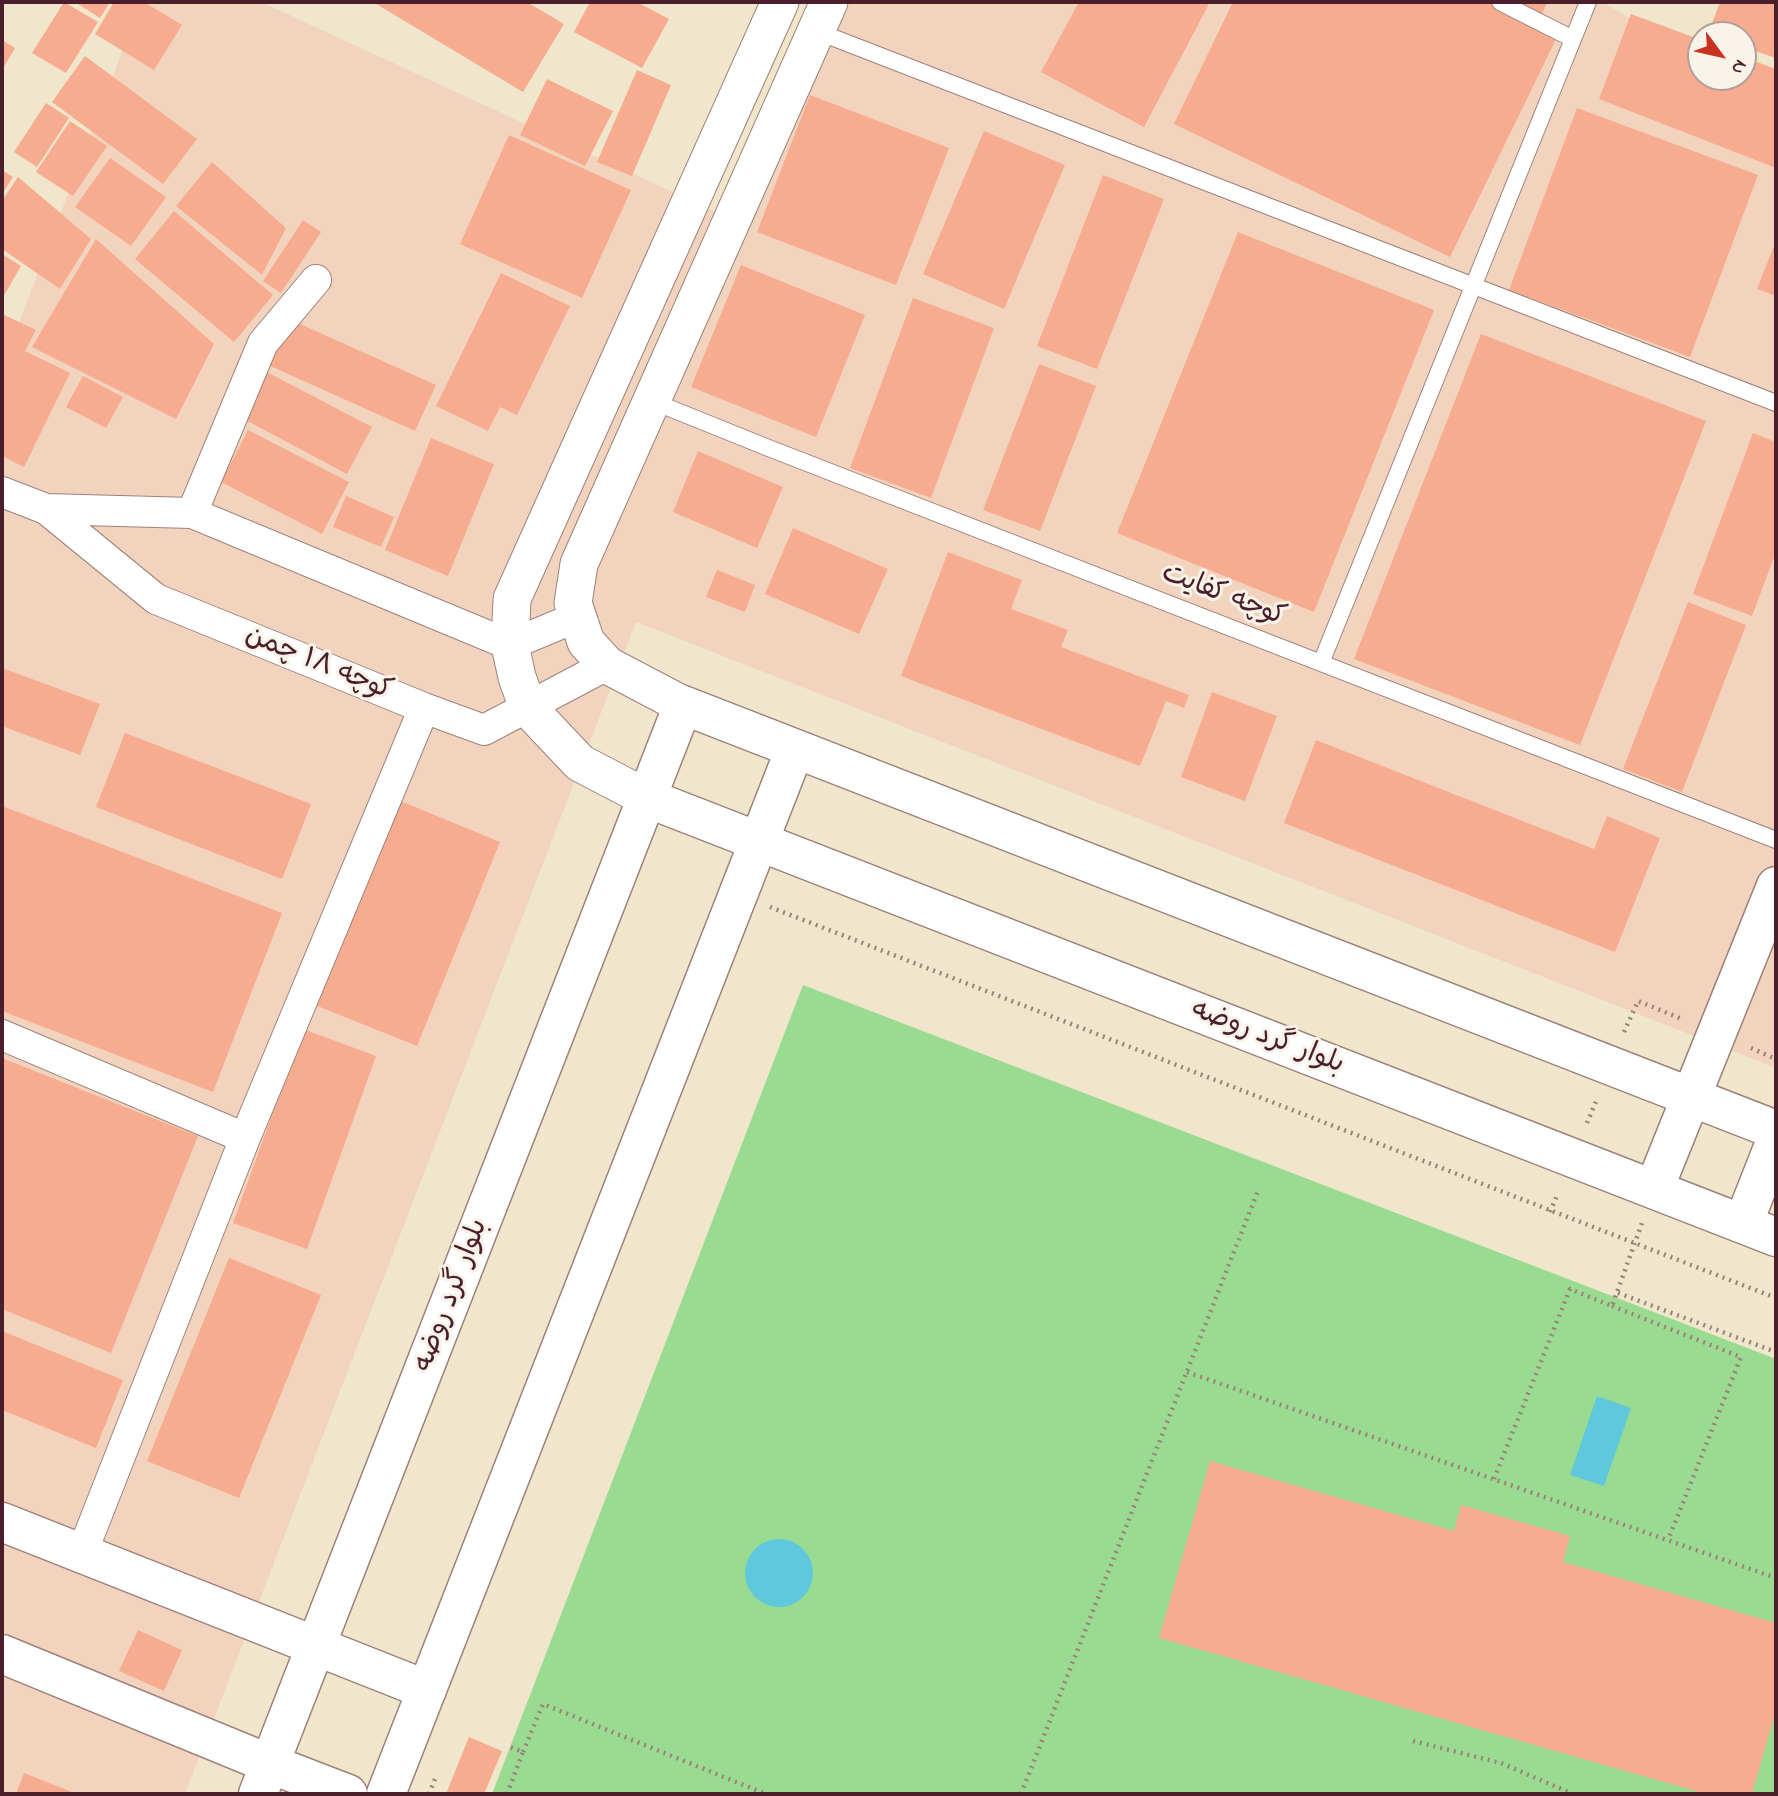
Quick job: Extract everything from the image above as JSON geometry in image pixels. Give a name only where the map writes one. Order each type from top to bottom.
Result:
[{"type":"main road","points":[[683,705],[1776,1130]]},
{"type":"main road","name":"بلوار گرد روضه","points":[[264,1779],[683,705]]},
{"type":"main road","points":[[386,1794],[795,749]]},
{"type":"main road","name":"بلوار گرد روضه","points":[[647,798],[1760,1230]]},
{"type":"main road","points":[[1654,1189],[1776,886]]},
{"type":"main road","points":[[1760,1230],[1776,1140]]},
{"type":"main road","points":[[2,1522],[427,1690]]},
{"type":"main road","points":[[2,1654],[264,1779],[348,1794]]},
{"type":"street","points":[[647,798],[580,763],[528,708],[510,645],[512,599],[780,2]]},
{"type":"street","points":[[683,705],[607,665],[586,642],[573,604],[579,564],[823,16]]},
{"type":"street","points":[[192,513],[263,343],[316,280]]},
{"type":"street","name":"كوچه ١٨ چمن","points":[[2,492],[46,509],[156,599],[484,730],[607,665]]},
{"type":"street","name":"كوچه ١٨ چمن","points":[[46,509],[192,513],[510,645]]},
{"type":"street","points":[[510,645],[577,617]]},
{"type":"street","points":[[82,1553],[245,1138],[424,708]]},
{"type":"street","points":[[2,1035],[245,1138]]},
{"type":"lane","points":[[1500,2],[1573,39]]},
{"type":"lane","points":[[1321,663],[1588,2]]},
{"type":"lane","points":[[823,16],[1474,286],[1776,403]]},
{"type":"lane","name":"کوچه کفایت","points":[[652,401],[1776,840]]},
{"type":"path","points":[[768,906],[1776,1298]]},
{"type":"path","points":[[1021,1794],[1259,1188]]},
{"type":"path","points":[[1612,1307],[1634,1243]]},
{"type":"path","points":[[1494,1479],[1570,1290],[1741,1357],[1668,1540]]},
{"type":"path","points":[[1618,1293],[1776,1352]]},
{"type":"path","points":[[1188,1372],[1776,1578]]},
{"type":"path","points":[[507,1794],[543,1704],[766,1794]]},
{"type":"path","points":[[1413,1741],[1501,1763],[1573,1794]]},
{"type":"path","points":[[510,1747],[523,1752]]},
{"type":"path","points":[[429,1794],[439,1769]]},
{"type":"shaded area","points":[[141,2],[261,2],[742,224],[844,2],[1602,2],[1687,52],[1687,91],[1754,91],[1776,104],[1776,1068],[636,622],[185,1794],[2,1794],[2,367]]},
{"type":"green space","points":[[803,985],[1776,1359],[1776,1794],[492,1794]]},
{"type":"water","points":[[1597,1396],[1631,1408],[1604,1486],[1570,1475]]},
{"type":"water","points":[[772,1539],[786,1539],[798,1544],[808,1554],[813,1573],[808,1592],[798,1602],[786,1607],[772,1607],[760,1602],[750,1592],[745,1580],[745,1566],[750,1554],[760,1544]]},
{"type":"building","points":[[64,2],[98,22],[66,73],[32,53]]},
{"type":"building","points":[[75,2],[110,2],[100,18]]},
{"type":"building","points":[[114,2],[144,2],[182,25],[154,70],[95,34]]},
{"type":"building","points":[[373,2],[527,2],[564,24],[523,92]]},
{"type":"building","points":[[590,2],[637,2],[669,19],[642,68],[574,32]]},
{"type":"building","points":[[1079,2],[1210,2],[1144,127],[1041,72]]},
{"type":"building","points":[[1233,2],[1490,2],[1558,35],[1450,257],[1174,124]]},
{"type":"building","points":[[1514,2],[1547,2],[1542,14]]},
{"type":"building","points":[[1720,2],[1776,2],[1776,58],[1757,52],[1757,21],[1713,21]]},
{"type":"building","points":[[1631,14],[1687,35],[1687,91],[1757,91],[1757,62],[1776,69],[1776,168],[1599,99]]},
{"type":"building","points":[[2,40],[15,48],[2,70]]},
{"type":"building","points":[[85,56],[197,139],[163,184],[52,102]]},
{"type":"building","points":[[637,70],[671,85],[632,176],[597,162]]},
{"type":"building","points":[[547,79],[613,111],[585,166],[520,135]]},
{"type":"building","points":[[810,95],[949,148],[896,285],[757,232]]},
{"type":"building","points":[[46,103],[69,118],[37,167],[14,152]]},
{"type":"building","points":[[1577,108],[1758,175],[1690,357],[1509,290]]},
{"type":"building","points":[[70,121],[107,146],[73,196],[36,172]]},
{"type":"building","points":[[984,131],[1065,165],[1004,309],[923,274]]},
{"type":"building","points":[[509,135],[631,190],[582,298],[460,244]]},
{"type":"building","points":[[110,158],[166,197],[131,246],[75,207]]},
{"type":"building","points":[[212,162],[286,228],[262,275],[176,206]]},
{"type":"building","points":[[2,170],[13,177],[2,194]]},
{"type":"building","points":[[1103,175],[1164,199],[1097,369],[1037,346]]},
{"type":"building","points":[[18,177],[91,239],[60,289],[2,249],[2,201]]},
{"type":"building","points":[[174,211],[273,295],[234,342],[135,259]]},
{"type":"building","points":[[303,220],[321,232],[281,293],[263,281]]},
{"type":"building","points":[[1238,232],[1434,310],[1314,612],[1117,533]]},
{"type":"building","points":[[96,239],[214,344],[176,419],[32,347]]},
{"type":"building","points":[[1776,241],[1776,296],[1757,289]]},
{"type":"building","points":[[2,254],[21,266],[2,299]]},
{"type":"building","points":[[741,265],[865,315],[816,437],[691,387]]},
{"type":"building","points":[[501,273],[570,306],[517,415],[500,407],[488,431],[436,406]]},
{"type":"building","points":[[913,298],[994,328],[931,498],[850,468]]},
{"type":"building","points":[[2,314],[36,330],[25,351],[70,373],[24,467],[2,456]]},
{"type":"building","points":[[289,319],[436,385],[415,431],[268,365]]},
{"type":"building","points":[[1481,334],[1706,421],[1580,745],[1354,659]]},
{"type":"building","points":[[1039,364],[1096,386],[1040,531],[983,510]]},
{"type":"building","points":[[263,370],[372,427],[347,474],[238,416]]},
{"type":"building","points":[[83,376],[123,397],[106,428],[66,407]]},
{"type":"building","points":[[248,430],[349,482],[322,534],[221,482]]},
{"type":"building","points":[[1753,433],[1776,442],[1776,552],[1752,616],[1693,594]]},
{"type":"building","points":[[431,438],[494,464],[448,576],[385,550]]},
{"type":"building","points":[[698,451],[783,487],[757,548],[673,512]]},
{"type":"building","points":[[346,496],[394,517],[381,547],[333,527]]},
{"type":"building","points":[[793,528],[888,569],[859,634],[765,594]]},
{"type":"building","points":[[948,552],[1022,580],[1011,609],[1068,630],[1061,647],[1189,695],[1184,708],[1166,701],[1140,766],[901,676]]},
{"type":"building","points":[[717,570],[755,585],[745,612],[706,597]]},
{"type":"building","points":[[1688,602],[1746,625],[1682,792],[1623,769]]},
{"type":"building","points":[[2,668],[100,704],[80,755],[2,726]]},
{"type":"building","points":[[1212,692],[1277,716],[1245,801],[1181,777]]},
{"type":"building","points":[[125,733],[311,804],[282,879],[96,807]]},
{"type":"building","points":[[1316,740],[1594,849],[1607,816],[1660,838],[1615,952],[1284,823]]},
{"type":"building","points":[[398,800],[500,842],[417,1046],[315,1005]]},
{"type":"building","points":[[2,806],[282,913],[213,1092],[2,1011]]},
{"type":"building","points":[[303,1029],[376,1056],[307,1249],[233,1223]]},
{"type":"building","points":[[2,1058],[198,1136],[111,1353],[2,1309]]},
{"type":"building","points":[[229,1258],[321,1295],[239,1498],[147,1461]]},
{"type":"building","points":[[2,1331],[123,1380],[96,1448],[2,1410]]},
{"type":"building","points":[[1210,1461],[1454,1531],[1461,1505],[1570,1536],[1563,1562],[1776,1623],[1776,1710],[1752,1794],[1706,1794],[1159,1638]]},
{"type":"building","points":[[138,1630],[182,1650],[164,1691],[119,1671]]},
{"type":"building","points":[[469,1737],[502,1751],[484,1794],[446,1794]]},
{"type":"building","points":[[24,1773],[77,1794],[16,1794]]}]
